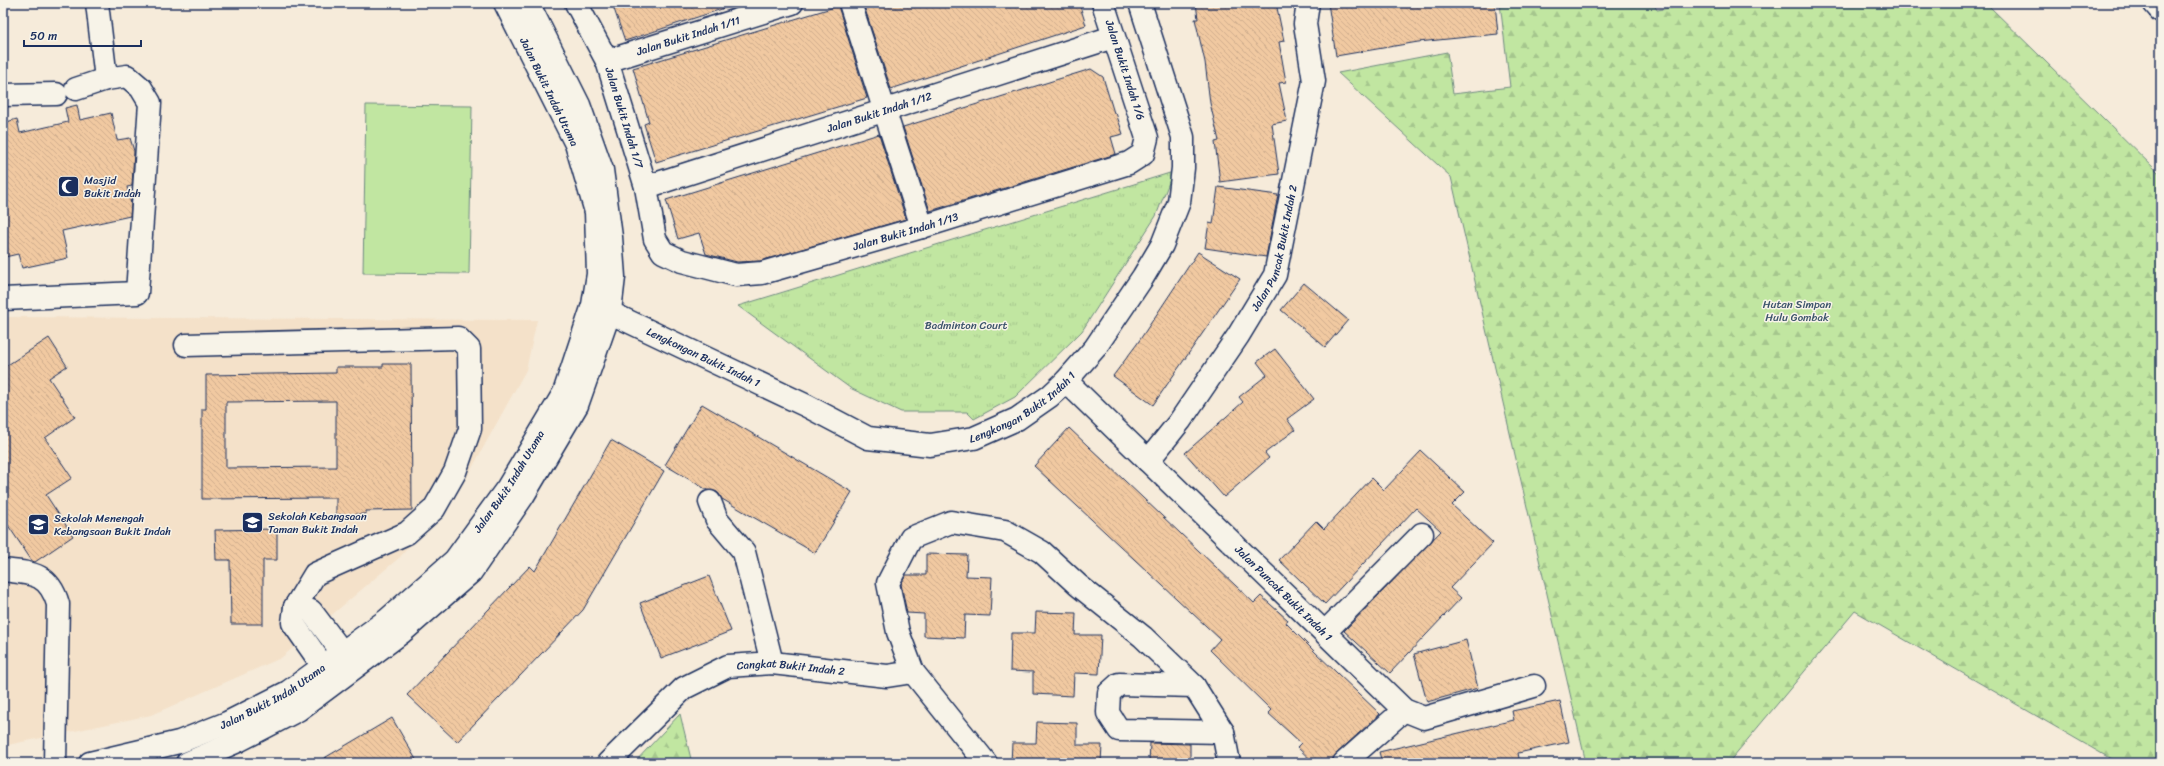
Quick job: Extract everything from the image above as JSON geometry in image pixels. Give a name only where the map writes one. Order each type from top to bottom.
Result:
[{"type":"street","points":[[97,3],[106,78]]},
{"type":"street","name":"Jalan Bukit Indah Utama","points":[[187,763],[238,741],[298,710],[401,633],[471,572],[523,496],[577,405],[602,308],[598,274],[596,212],[576,144],[505,3]]},
{"type":"street","name":"Jalan Bukit Indah Utama","points":[[90,763],[179,742],[227,722],[288,692],[387,620],[455,560],[508,487],[564,392],[602,308],[614,277],[602,170],[578,105],[528,3]]},
{"type":"street","name":"Jalan Bukit Indah 1/7","points":[[576,3],[607,61],[646,186],[655,239]]},
{"type":"street","name":"Jalan Bukit Indah 1/11","points":[[607,61],[791,3]]},
{"type":"street","points":[[850,3],[922,227]]},
{"type":"street","name":"Jalan Bukit Indah 1/6","points":[[1103,3],[1147,138]]},
{"type":"street","name":"Lengkongan Bukit Indah 1","points":[[602,308],[868,438],[930,445],[974,438],[1017,418],[1050,396],[1066,382],[1095,348],[1143,277],[1162,245],[1179,202],[1183,168],[1183,137],[1140,3]]},
{"type":"street","name":"Jalan Puncak Bukit Indah 2","points":[[1148,461],[1180,421],[1229,349],[1275,275],[1314,82],[1305,24],[1308,3]]},
{"type":"street","points":[[2154,3],[2161,12]]},
{"type":"street","name":"Jalan Bukit Indah 1/12","points":[[646,186],[1113,37]]},
{"type":"street","points":[[3,95],[66,92],[106,78],[128,76],[141,88],[150,103],[137,293],[3,299]]},
{"type":"street","name":"Jalan Bukit Indah 1/13","points":[[655,239],[663,252],[682,261],[736,275],[762,273],[922,227],[1129,162],[1143,154],[1147,138]]},
{"type":"street","points":[[186,345],[458,338],[469,349],[470,429],[455,472],[434,509],[407,532],[315,574],[295,607],[293,623],[323,666]]},
{"type":"street","name":"Jalan Puncak Bukit Indah 1","points":[[1066,382],[1404,710],[1424,718],[1534,686]]},
{"type":"street","points":[[710,502],[717,520],[744,552],[772,663]]},
{"type":"street","points":[[986,763],[913,672],[898,632],[888,583],[911,538],[951,522],[1005,532],[1042,552],[1078,585],[1143,637],[1194,686],[1223,732],[1229,763]]},
{"type":"street","points":[[1325,632],[1422,534]]},
{"type":"street","points":[[3,570],[32,574],[46,580],[54,590],[58,604],[55,763]]},
{"type":"street","points":[[295,607],[311,611],[342,652]]},
{"type":"street","name":"Cangkat Bukit Indah 2","points":[[608,763],[684,688],[728,666],[772,663],[887,676],[913,672]]},
{"type":"street","points":[[1194,686],[1119,684],[1109,693],[1108,713],[1119,730],[1223,732]]},
{"type":"street","points":[[1344,763],[1404,710]]},
{"type":"street","points":[[221,763],[238,741]]},
{"type":"street","points":[[179,742],[187,763]]},
{"type":"shaded area","name":"Sekolah Kebangsaan Taman Bukit Indah","points":[[3,317],[537,320],[526,370],[462,486],[400,557],[281,658],[151,715],[3,746]]},
{"type":"green space","name":"Hutan Simpan Hulu Gombak","points":[[1500,3],[1653,3],[1657,10],[1702,3],[1986,3],[2161,175],[2161,763],[2118,763],[1855,611],[1728,763],[1586,763],[1451,177],[1338,73],[1447,52],[1453,94],[1510,87]]},
{"type":"green space","points":[[366,105],[472,106],[469,274],[363,273]]},
{"type":"green space","name":"Badminton Court","points":[[1173,172],[1156,216],[1082,331],[1015,397],[974,419],[967,412],[901,412],[850,388],[738,306]]},
{"type":"green space","points":[[680,714],[692,763],[634,763]]},
{"type":"building","points":[[612,3],[733,3],[734,5],[625,41]]},
{"type":"building","points":[[863,3],[1079,3],[1086,25],[891,89]]},
{"type":"building","points":[[1196,3],[1276,3],[1284,41],[1279,42],[1286,82],[1279,83],[1287,121],[1272,124],[1279,174],[1220,182],[1215,142],[1219,141],[1210,103],[1205,62],[1195,19],[1198,19]]},
{"type":"building","points":[[1328,3],[1495,3],[1498,34],[1418,42],[1336,56]]},
{"type":"building","points":[[838,6],[867,98],[656,162],[644,124],[649,122],[633,68]]},
{"type":"building","points":[[1091,69],[1103,77],[1114,113],[1116,113],[1123,134],[1111,137],[1116,154],[930,211],[903,127]]},
{"type":"building","name":"Masjid Bukit Indah","points":[[77,105],[80,120],[111,113],[117,140],[130,138],[134,151],[132,186],[127,187],[131,204],[130,216],[62,231],[68,258],[22,268],[18,254],[5,257],[3,250],[3,123],[17,119],[20,133],[68,122],[65,108]]},
{"type":"building","points":[[879,134],[906,219],[760,261],[737,262],[706,254],[699,233],[678,239],[666,200]]},
{"type":"building","points":[[1218,187],[1278,195],[1266,257],[1205,248],[1209,223],[1213,224]]},
{"type":"building","points":[[1198,252],[1240,279],[1153,405],[1113,376],[1137,344]]},
{"type":"building","points":[[1304,283],[1348,320],[1325,347],[1281,310]]},
{"type":"building","points":[[49,338],[67,366],[49,378],[75,417],[45,438],[72,478],[46,495],[73,536],[35,562],[32,561],[3,518],[3,368]]},
{"type":"building","points":[[1275,349],[1314,399],[1287,419],[1295,430],[1265,453],[1269,458],[1224,497],[1185,453],[1243,402],[1239,397],[1267,375],[1257,362]]},
{"type":"building","points":[[383,364],[411,364],[412,510],[366,511],[366,514],[336,515],[336,498],[202,499],[202,409],[206,409],[206,375],[336,373],[336,367],[383,367]],"holes":[[[336,401],[336,467],[226,468],[226,402]]]},
{"type":"building","points":[[702,404],[852,492],[815,553],[722,499],[717,492],[707,490],[665,465]]},
{"type":"building","points":[[1069,428],[1254,603],[1261,596],[1288,620],[1286,623],[1380,714],[1336,754],[1332,763],[1314,763],[1297,747],[1301,743],[1268,713],[1271,710],[1210,650],[1220,639],[1034,466]]},
{"type":"building","points":[[611,440],[664,471],[583,610],[457,742],[407,695],[530,566],[535,571]]},
{"type":"building","points":[[1421,451],[1465,492],[1452,505],[1493,543],[1450,588],[1461,598],[1390,673],[1344,631],[1441,531],[1416,508],[1325,604],[1279,560],[1316,521],[1324,529],[1372,478],[1384,490]]},
{"type":"building","points":[[277,529],[277,560],[263,560],[263,624],[231,624],[230,560],[216,560],[215,530]]},
{"type":"building","points":[[926,554],[967,555],[966,576],[992,577],[990,616],[965,615],[964,638],[924,636],[924,614],[907,613],[901,584],[906,575],[926,575]]},
{"type":"building","points":[[709,576],[731,631],[661,658],[640,603]]},
{"type":"building","points":[[1036,612],[1076,613],[1075,635],[1101,635],[1099,674],[1074,673],[1073,696],[1033,694],[1033,672],[1010,671],[1011,633],[1035,633]]},
{"type":"building","points":[[1466,640],[1478,688],[1427,702],[1414,654]]},
{"type":"building","points":[[1560,701],[1569,742],[1518,753],[1520,763],[1382,763],[1379,752],[1514,720],[1512,711]]},
{"type":"building","points":[[392,718],[418,763],[316,763]]},
{"type":"building","points":[[1037,722],[1077,723],[1077,745],[1102,745],[1101,763],[1011,763],[1012,743],[1036,743]]},
{"type":"building","points":[[1150,743],[1190,744],[1190,763],[1149,763]]},
{"type":"place","name":"Masjid Bukit Indah","points":[[68,186]]},
{"type":"place","name":"Sekolah Kebangsaan Taman Bukit Indah","points":[[252,522]]},
{"type":"place","name":"Sekolah Menengah Kebangsaan Bukit Indah","points":[[38,524]]}]
